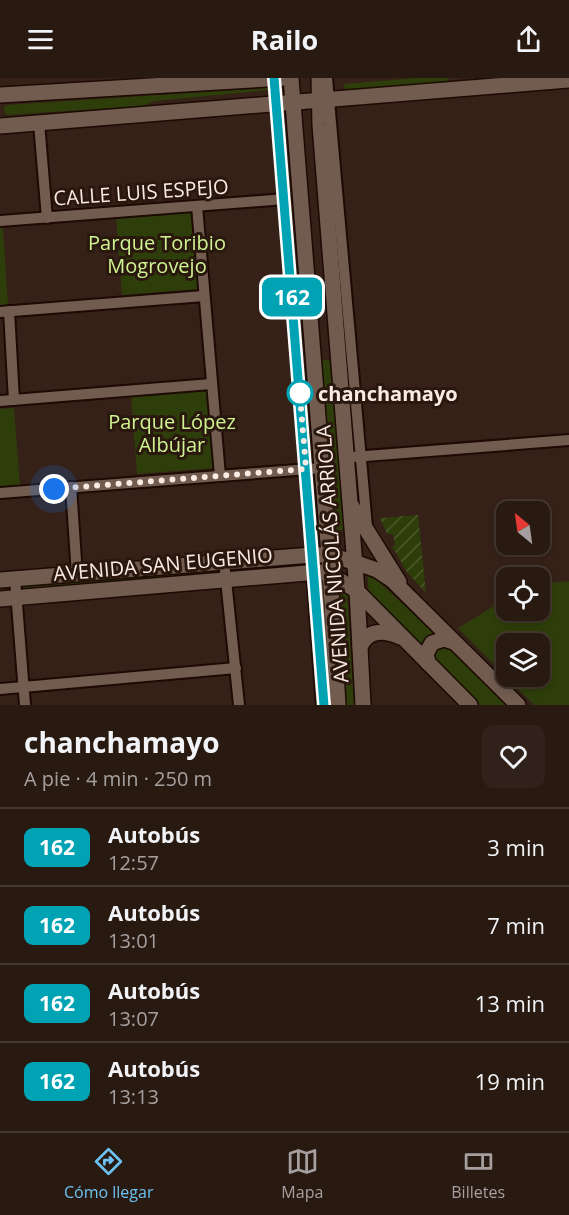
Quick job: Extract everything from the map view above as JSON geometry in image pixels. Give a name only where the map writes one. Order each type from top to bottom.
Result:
[{"type":"main road","points":[[1,97],[189,81],[284,78]]},
{"type":"main road","name":"AVENIDA NICOLÁS ARRIOLA","points":[[291,78],[329,555],[338,705]]},
{"type":"main road","name":"AVENIDA NICOLÁS ARRIOLA","points":[[319,78],[324,101],[335,239],[338,356],[353,457],[350,503],[363,705]]},
{"type":"main road","points":[[2,124],[324,101],[455,84],[569,80]]},
{"type":"main road","points":[[311,331],[325,338],[337,331]]},
{"type":"main road","points":[[314,357],[318,352],[325,350],[338,356]]},
{"type":"main road","points":[[350,503],[405,592],[518,705]]},
{"type":"main road","name":"AVENIDA SAN EUGENIO","points":[[7,579],[77,575],[224,561],[329,555],[354,562],[385,575],[405,592]]},
{"type":"main road","name":"AVENIDA NICOLÁS ARRIOLA","points":[[314,571],[324,705]]},
{"type":"main road","name":"AVENIDA SAN EUGENIO","points":[[8,599],[314,571],[330,574]]},
{"type":"main road","points":[[330,574],[357,591],[470,705]]},
{"type":"main road","points":[[360,647],[367,637],[379,631],[390,633],[406,641]]},
{"type":"main road","points":[[428,663],[426,654],[432,643],[444,639],[453,642]]},
{"type":"street","name":"AVENIDA NICOLÁS ARRIOLA","points":[[274,78],[314,571]]},
{"type":"street","name":"AVENIDA NICOLÁS ARRIOLA","points":[[324,101],[327,78]]},
{"type":"street","points":[[39,123],[47,218]]},
{"type":"street","name":"CALLE LUIS ESPEJO","points":[[0,221],[285,199]]},
{"type":"street","points":[[197,206],[220,476]]},
{"type":"street","name":"AVENIDA NICOLÁS ARRIOLA","points":[[335,239],[353,457],[368,531]]},
{"type":"street","points":[[14,400],[4,312],[204,296]]},
{"type":"street","points":[[0,401],[211,384]]},
{"type":"street","points":[[353,457],[569,440]]},
{"type":"street","points":[[0,493],[322,468]]},
{"type":"street","points":[[70,487],[77,575]]},
{"type":"street","points":[[224,561],[239,705]]},
{"type":"street","points":[[7,579],[8,599],[25,705]]},
{"type":"street","points":[[0,689],[236,668]]},
{"type":"green space","points":[[415,78],[449,78],[447,83],[345,90],[344,84]]},
{"type":"green space","points":[[268,88],[268,90],[155,101],[143,106],[7,115],[3,109],[6,105]]},
{"type":"green space","name":"Parque Toribio Mogrovejo","points":[[192,212],[198,289],[122,295],[116,218]]},
{"type":"green space","points":[[0,228],[3,228],[8,305],[0,306]]},
{"type":"green space","points":[[321,359],[330,361],[346,529],[336,531],[317,362]]},
{"type":"green space","name":"Parque López Albújar","points":[[207,391],[213,468],[137,474],[131,397]]},
{"type":"green space","points":[[14,408],[20,485],[0,487],[0,409]]},
{"type":"green space","points":[[418,515],[426,593],[407,572],[392,546],[395,546],[393,534],[387,534],[380,518]]},
{"type":"green space","points":[[218,566],[219,575],[23,590],[23,581]]},
{"type":"green space","points":[[367,571],[512,705],[477,705],[369,596]]},
{"type":"green space","points":[[569,581],[569,705],[534,705],[516,687],[550,687],[550,633],[496,633],[496,666],[458,628],[496,605],[496,621],[550,621],[550,583]]},
{"type":"green space","points":[[336,590],[347,593],[354,705],[342,705]]},
{"type":"bus line","name":"162","points":[[274,78],[324,705]]},
{"type":"place","name":"chanchamayo","points":[[300,393]]},
{"type":"route","points":[[54,489],[306,469],[299,384],[300,393]]}]
